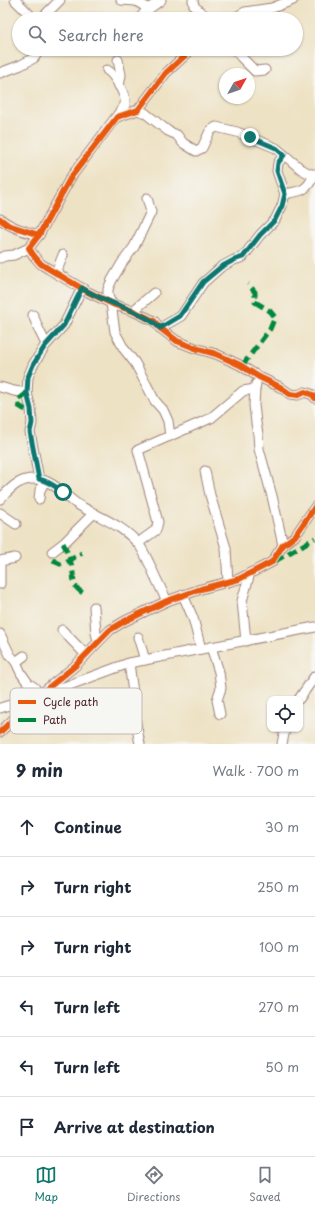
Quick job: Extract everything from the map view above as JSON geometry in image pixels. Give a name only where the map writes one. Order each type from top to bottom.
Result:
[{"type":"street","points":[[16,0],[27,12]]},
{"type":"street","points":[[48,12],[60,0]]},
{"type":"street","points":[[121,0],[136,1],[149,9]]},
{"type":"street","points":[[146,12],[161,0]]},
{"type":"street","points":[[193,0],[194,6],[200,12]]},
{"type":"street","points":[[245,12],[272,8],[293,0]]},
{"type":"street","points":[[0,73],[34,58],[35,56]]},
{"type":"street","points":[[117,116],[138,110],[166,73],[184,56]]},
{"type":"street","points":[[239,56],[255,71],[265,70]]},
{"type":"street","points":[[118,60],[122,75],[119,86]]},
{"type":"street","points":[[0,258],[14,255],[29,248],[39,235],[71,177],[125,105],[126,100],[112,72],[107,70]]},
{"type":"street","points":[[138,110],[145,113],[168,131],[177,135],[183,143],[196,150],[202,148],[210,131],[216,127],[237,132],[276,148],[301,169],[310,174],[314,174],[307,188],[299,192],[285,194]]},
{"type":"street","points":[[160,328],[180,316],[203,282],[221,267],[243,257],[260,235],[275,220],[282,206],[285,194],[277,171],[278,163],[284,155]]},
{"type":"street","points":[[147,198],[151,212],[134,247],[112,280],[108,289],[108,296],[111,303],[115,332],[124,349],[135,363],[155,401],[163,410],[168,421],[170,436]]},
{"type":"street","points":[[0,219],[8,225],[39,235]]},
{"type":"street","points":[[29,248],[41,264],[111,303],[133,311],[154,322],[177,341],[216,354],[240,365],[290,394],[298,395],[305,392],[313,395],[315,398]]},
{"type":"street","points":[[56,273],[63,255]]},
{"type":"street","points":[[39,499],[42,480],[31,444],[30,432],[32,423],[31,409],[27,393],[28,377],[30,370],[46,344],[64,325],[82,288]]},
{"type":"street","points":[[133,311],[154,293]]},
{"type":"street","points":[[34,315],[46,344]]},
{"type":"street","points":[[259,377],[255,389],[254,405],[259,450],[272,496],[283,545]]},
{"type":"street","points":[[0,387],[14,392],[27,393]]},
{"type":"street","points":[[138,544],[156,530],[158,522],[138,450],[211,418],[243,392],[255,389]]},
{"type":"street","points":[[205,471],[210,495],[226,548],[228,582]]},
{"type":"street","points":[[0,498],[16,483],[27,479],[42,480],[55,486],[78,504],[120,528],[142,548],[167,601]]},
{"type":"street","points":[[48,688],[86,655],[98,641],[115,627],[167,601],[201,589],[228,582],[272,562],[283,545],[295,536],[315,507]]},
{"type":"street","points":[[0,513],[16,524]]},
{"type":"street","points":[[52,552],[65,542],[94,513]]},
{"type":"street","points":[[0,584],[0,561],[15,558]]},
{"type":"street","points":[[246,641],[242,601],[250,573]]},
{"type":"street","points":[[183,595],[193,618],[201,648]]},
{"type":"street","points":[[94,607],[98,641]]},
{"type":"street","points":[[63,688],[129,663],[315,627]]},
{"type":"street","points":[[62,630],[86,655]]},
{"type":"street","points":[[0,634],[4,655],[16,662],[28,683],[35,688]]},
{"type":"street","points":[[138,637],[145,660]]},
{"type":"street","points":[[212,647],[219,672],[221,688],[217,700],[220,714]]},
{"type":"street","points":[[16,662],[24,656]]},
{"type":"street","points":[[129,663],[132,688]]},
{"type":"street","points":[[301,696],[315,676]]},
{"type":"street","points":[[0,732],[10,723]]},
{"type":"street","points":[[282,744],[284,732]]},
{"type":"street","points":[[138,734],[140,744]]},
{"type":"marked path","points":[[242,366],[270,329],[275,317],[270,311],[255,302],[255,292],[248,284]]},
{"type":"marked path","points":[[27,393],[18,400],[19,406],[31,412]]},
{"type":"marked path","points":[[275,561],[315,538]]},
{"type":"marked path","points":[[63,543],[71,562],[75,585],[83,593]]},
{"type":"marked path","points":[[53,560],[60,564],[65,563],[82,553]]},
{"type":"cycle path","points":[[0,219],[8,225],[39,235],[71,177],[117,117],[138,110],[166,73],[184,56]]},
{"type":"cycle path","points":[[39,235],[29,248],[41,264],[49,269],[88,292],[154,321],[160,328],[177,341],[216,354],[240,365],[290,394],[298,395],[305,392],[313,395],[315,398]]},
{"type":"cycle path","points":[[48,688],[75,666],[110,630],[125,621],[167,601],[201,589],[239,579],[272,562],[283,545],[295,536],[315,507]]},
{"type":"cycle path","points":[[0,732],[10,723]]},
{"type":"route","points":[[63,492],[55,486],[39,479],[31,444],[30,432],[32,423],[31,409],[27,393],[30,370],[49,340],[64,325],[82,288],[115,305],[133,311],[154,322],[160,328],[180,316],[203,282],[221,267],[243,257],[250,250],[260,235],[275,220],[282,206],[285,194],[277,171],[278,163],[284,155],[278,149],[250,137]]}]
